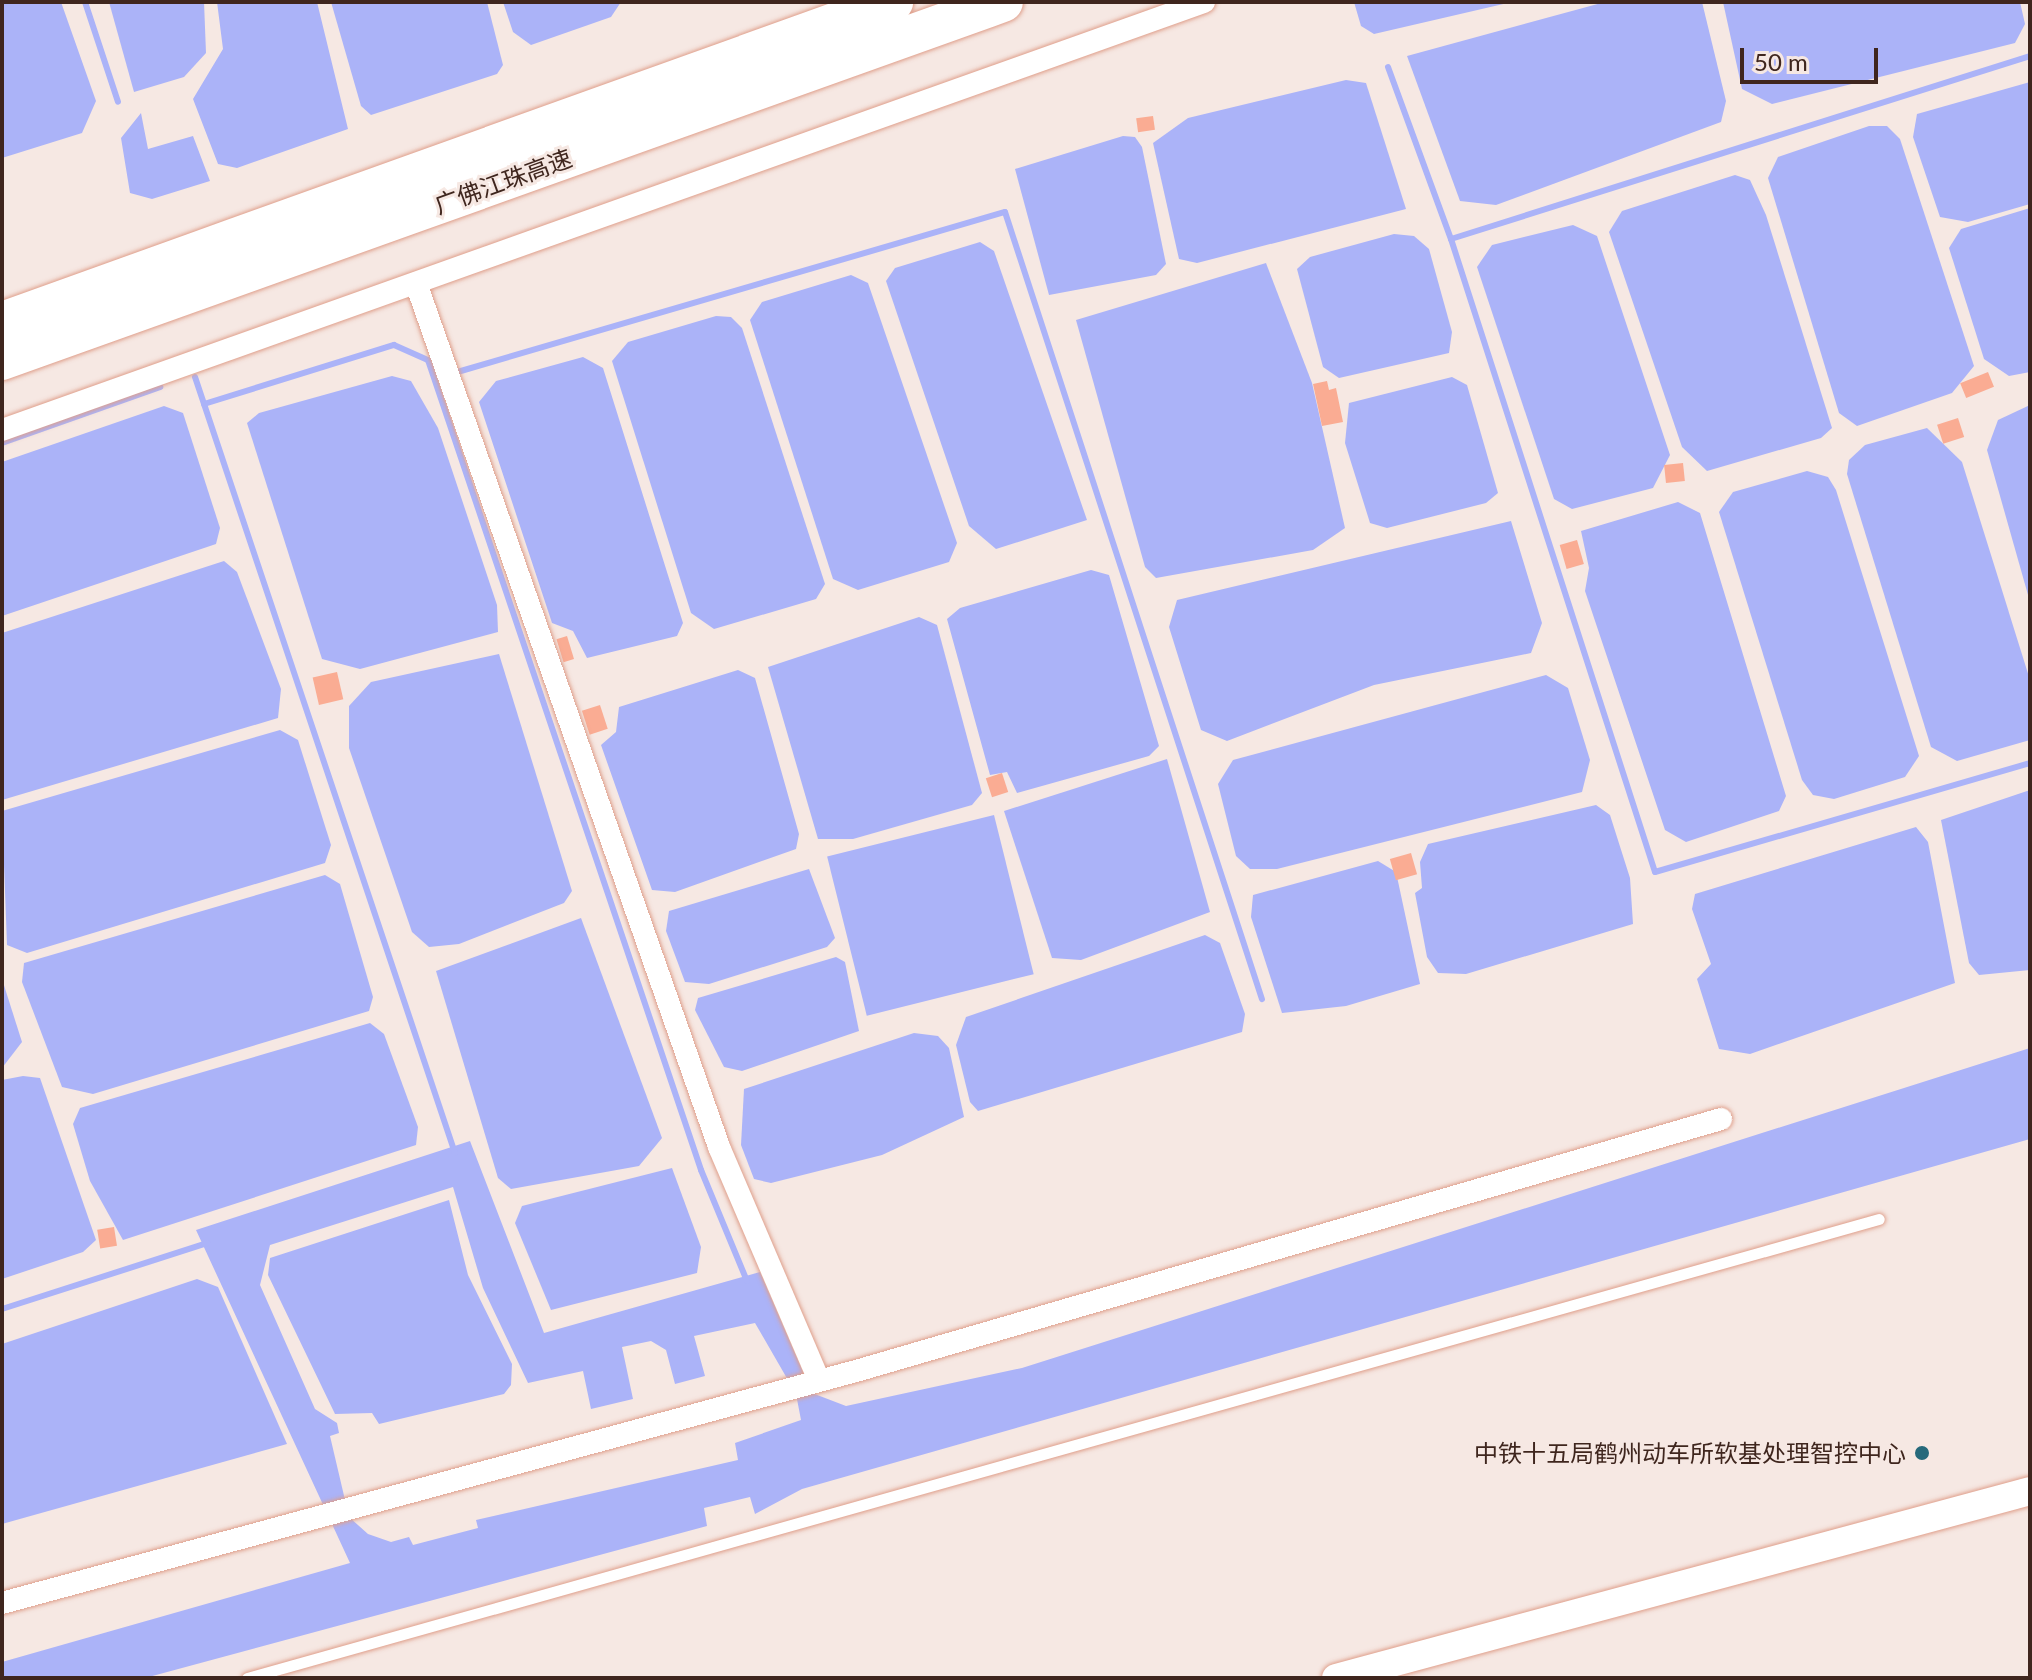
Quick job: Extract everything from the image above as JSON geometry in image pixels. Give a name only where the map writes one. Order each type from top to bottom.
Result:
[{"type":"highway","name":"广佛江珠高速","points":[[2,322],[893,2]]},
{"type":"highway","name":"广佛江珠高速","points":[[2,360],[1003,2]]},
{"type":"street","points":[[2,430],[1204,2]]},
{"type":"street","points":[[416,283],[719,1147],[817,1376]]},
{"type":"street","points":[[2,1603],[1721,1119]]},
{"type":"street","points":[[1336,1678],[2030,1491]]},
{"type":"lane","points":[[247,1678],[1879,1219]]},
{"type":"water","points":[[2,2],[61,2],[96,101],[82,133],[2,158]]},
{"type":"water","points":[[109,2],[204,2],[206,53],[184,77],[134,92]]},
{"type":"water","points":[[217,2],[317,2],[348,129],[237,168],[218,164],[193,99],[223,49]]},
{"type":"water","points":[[331,2],[487,2],[503,65],[497,74],[371,115],[361,106]]},
{"type":"water","points":[[503,2],[621,2],[611,17],[531,45],[513,32]]},
{"type":"water","points":[[1354,2],[1512,2],[1374,34],[1361,26]]},
{"type":"water","points":[[1605,2],[1702,2],[1726,101],[1721,122],[1496,205],[1460,201],[1407,56]]},
{"type":"water","points":[[1723,2],[2020,2],[2025,24],[2015,43],[1772,104],[1742,89]]},
{"type":"water","points":[[1346,80],[1366,83],[1406,209],[1197,263],[1179,259],[1153,143],[1188,118]]},
{"type":"water","points":[[2030,82],[2030,204],[1968,222],[1940,217],[1913,137],[1917,114]]},
{"type":"water","points":[[141,113],[148,149],[193,136],[210,181],[152,199],[130,193],[121,138]]},
{"type":"water","points":[[1869,126],[1887,126],[1900,139],[1974,366],[1952,393],[1857,426],[1839,413],[1768,178],[1778,157]]},
{"type":"water","points":[[1123,136],[1135,137],[1142,147],[1166,264],[1156,275],[1049,295],[1015,169]]},
{"type":"water","points":[[1735,175],[1750,180],[1766,215],[1832,428],[1821,438],[1707,471],[1682,447],[1609,232],[1622,211]]},
{"type":"water","points":[[2030,208],[2030,372],[2009,376],[1984,359],[1949,248],[1961,229]]},
{"type":"water","points":[[1573,225],[1597,236],[1670,455],[1653,488],[1572,509],[1554,499],[1477,267],[1492,245]]},
{"type":"water","points":[[1394,234],[1414,236],[1429,249],[1452,332],[1449,353],[1339,378],[1323,367],[1297,269],[1310,257]]},
{"type":"water","points":[[980,242],[994,251],[1087,520],[996,549],[969,526],[886,281],[895,268]]},
{"type":"water","points":[[1266,263],[1312,383],[1345,528],[1313,550],[1156,578],[1145,567],[1076,320]]},
{"type":"water","points":[[851,275],[868,283],[957,543],[949,562],[858,590],[833,579],[750,320],[762,302]]},
{"type":"water","points":[[716,316],[731,317],[742,328],[825,584],[816,599],[714,629],[691,613],[612,361],[628,342]]},
{"type":"water","points":[[583,357],[603,368],[683,623],[677,636],[587,658],[573,631],[552,623],[479,402],[496,381]]},
{"type":"water","points":[[392,376],[411,381],[438,428],[497,605],[498,632],[360,669],[322,659],[247,423],[259,413]]},
{"type":"water","points":[[1452,377],[1467,385],[1498,493],[1486,503],[1387,528],[1370,523],[1345,443],[1349,403]]},
{"type":"water","points":[[2030,405],[2030,602],[1987,450],[1998,420]]},
{"type":"water","points":[[164,406],[183,413],[220,528],[216,544],[2,616],[2,462]]},
{"type":"water","points":[[1927,428],[1962,462],[2030,680],[2030,740],[1957,761],[1931,747],[1847,474],[1849,460],[1865,445]]},
{"type":"water","points":[[1807,471],[1828,477],[1836,490],[1919,756],[1905,777],[1834,799],[1813,795],[1802,780],[1719,512],[1733,492]]},
{"type":"water","points":[[1678,502],[1700,513],[1786,796],[1779,811],[1686,842],[1665,830],[1585,591],[1589,568],[1581,531]]},
{"type":"water","points":[[1511,521],[1542,623],[1531,653],[1374,685],[1227,741],[1201,730],[1169,627],[1177,600]]},
{"type":"water","points":[[224,561],[237,572],[281,689],[278,718],[2,800],[2,633]]},
{"type":"water","points":[[1091,570],[1109,575],[1159,746],[1149,756],[1017,793],[1007,772],[990,775],[947,619],[960,608]]},
{"type":"water","points":[[919,617],[937,625],[982,793],[972,805],[853,839],[818,839],[768,667]]},
{"type":"water","points":[[499,654],[572,891],[564,903],[459,944],[429,947],[412,932],[349,748],[349,706],[371,682]]},
{"type":"water","points":[[738,670],[755,678],[799,834],[796,849],[675,892],[652,890],[601,745],[616,732],[619,707]]},
{"type":"water","points":[[1546,675],[1568,688],[1590,760],[1582,792],[1277,869],[1250,869],[1236,856],[1218,784],[1233,760]]},
{"type":"water","points":[[280,730],[298,740],[331,845],[325,863],[27,953],[7,945],[2,811]]},
{"type":"water","points":[[1167,759],[1210,912],[1081,960],[1052,958],[1004,811]]},
{"type":"water","points":[[2030,790],[2030,970],[1979,975],[1969,963],[1941,820]]},
{"type":"water","points":[[1596,805],[1610,815],[1630,878],[1633,924],[1466,974],[1438,973],[1427,957],[1415,893],[1422,888],[1420,862],[1428,844]]},
{"type":"water","points":[[994,815],[1034,974],[867,1016],[827,857]]},
{"type":"water","points":[[1916,827],[1928,842],[1955,983],[1750,1054],[1719,1049],[1697,979],[1711,964],[1692,909],[1695,894]]},
{"type":"water","points":[[1378,861],[1396,872],[1420,984],[1346,1006],[1282,1013],[1251,917],[1253,895]]},
{"type":"water","points":[[809,869],[835,938],[827,947],[709,984],[685,982],[666,931],[669,911]]},
{"type":"water","points":[[325,875],[340,884],[373,997],[369,1011],[93,1094],[62,1087],[22,982],[24,963]]},
{"type":"water","points":[[581,918],[662,1138],[639,1166],[511,1189],[498,1178],[436,971]]},
{"type":"water","points":[[1205,935],[1220,943],[1245,1014],[1242,1032],[978,1111],[970,1102],[956,1045],[966,1017]]},
{"type":"water","points":[[836,957],[845,962],[859,1031],[742,1071],[724,1067],[695,1010],[698,998]]},
{"type":"water","points":[[2,979],[22,1042],[2,1068]]},
{"type":"water","points":[[370,1023],[384,1034],[418,1127],[416,1145],[123,1240],[90,1181],[73,1124],[80,1108]]},
{"type":"water","points":[[914,1033],[938,1036],[949,1048],[964,1117],[882,1155],[771,1183],[754,1179],[741,1145],[744,1089]]},
{"type":"water","points":[[2030,1048],[2030,1139],[802,1489],[755,1514],[750,1497],[704,1508],[707,1526],[145,1678],[2,1678],[2,1662],[350,1563],[196,1230],[470,1141],[544,1333],[760,1272],[812,1393],[846,1406],[1022,1368]],"holes":[[[453,1187],[483,1288],[528,1383],[583,1371],[591,1409],[633,1399],[622,1347],[651,1341],[666,1350],[675,1384],[705,1376],[694,1336],[755,1323],[796,1394],[801,1420],[735,1443],[738,1460],[476,1520],[478,1528],[413,1545],[409,1537],[391,1542],[368,1534],[349,1517],[330,1436],[339,1433],[337,1423],[315,1409],[260,1285],[270,1245]]]},
{"type":"water","points":[[23,1076],[40,1078],[96,1240],[83,1252],[2,1279],[2,1080]]},
{"type":"water","points":[[672,1168],[701,1247],[697,1273],[551,1310],[515,1223],[522,1206]]},
{"type":"water","points":[[449,1200],[468,1275],[512,1364],[511,1385],[504,1394],[379,1424],[372,1413],[335,1414],[268,1275],[270,1258]]},
{"type":"water","points":[[197,1279],[218,1287],[287,1444],[2,1524],[2,1344]]},
{"type":"building","points":[[1153,116],[1155,130],[1138,132],[1136,118]]},
{"type":"building","points":[[1988,372],[1994,387],[1966,398],[1960,383]]},
{"type":"building","points":[[1327,381],[1329,390],[1336,388],[1343,422],[1322,426],[1313,384]]},
{"type":"building","points":[[1958,418],[1964,437],[1943,444],[1937,425]]},
{"type":"building","points":[[1683,463],[1685,481],[1666,483],[1664,465]]},
{"type":"building","points":[[1577,540],[1584,564],[1567,569],[1560,545]]},
{"type":"building","points":[[567,636],[574,659],[563,662],[556,639]]},
{"type":"building","points":[[337,672],[343,699],[319,705],[313,678]]},
{"type":"building","points":[[600,705],[608,729],[590,735],[582,711]]},
{"type":"building","points":[[1002,773],[1008,792],[992,797],[986,778]]},
{"type":"building","points":[[1411,853],[1417,874],[1396,880],[1390,859]]},
{"type":"building","points":[[114,1227],[117,1246],[100,1248],[97,1230]]},
{"type":"waterway","points":[[85,2],[118,102]]},
{"type":"waterway","points":[[1451,239],[2030,56]]},
{"type":"waterway","points":[[1388,67],[1451,239],[1655,872],[2030,763]]},
{"type":"waterway","points":[[454,373],[1005,212],[1262,999]]},
{"type":"waterway","points":[[204,404],[394,345],[428,360],[701,1170],[747,1281]]},
{"type":"waterway","points":[[195,377],[455,1153]]},
{"type":"waterway","points":[[2,443],[160,387]]},
{"type":"waterway","points":[[2,1309],[208,1243]]},
{"type":"place","name":"中铁十五局鹤州动车所软基处理智控中心","points":[[1922,1453]]}]
